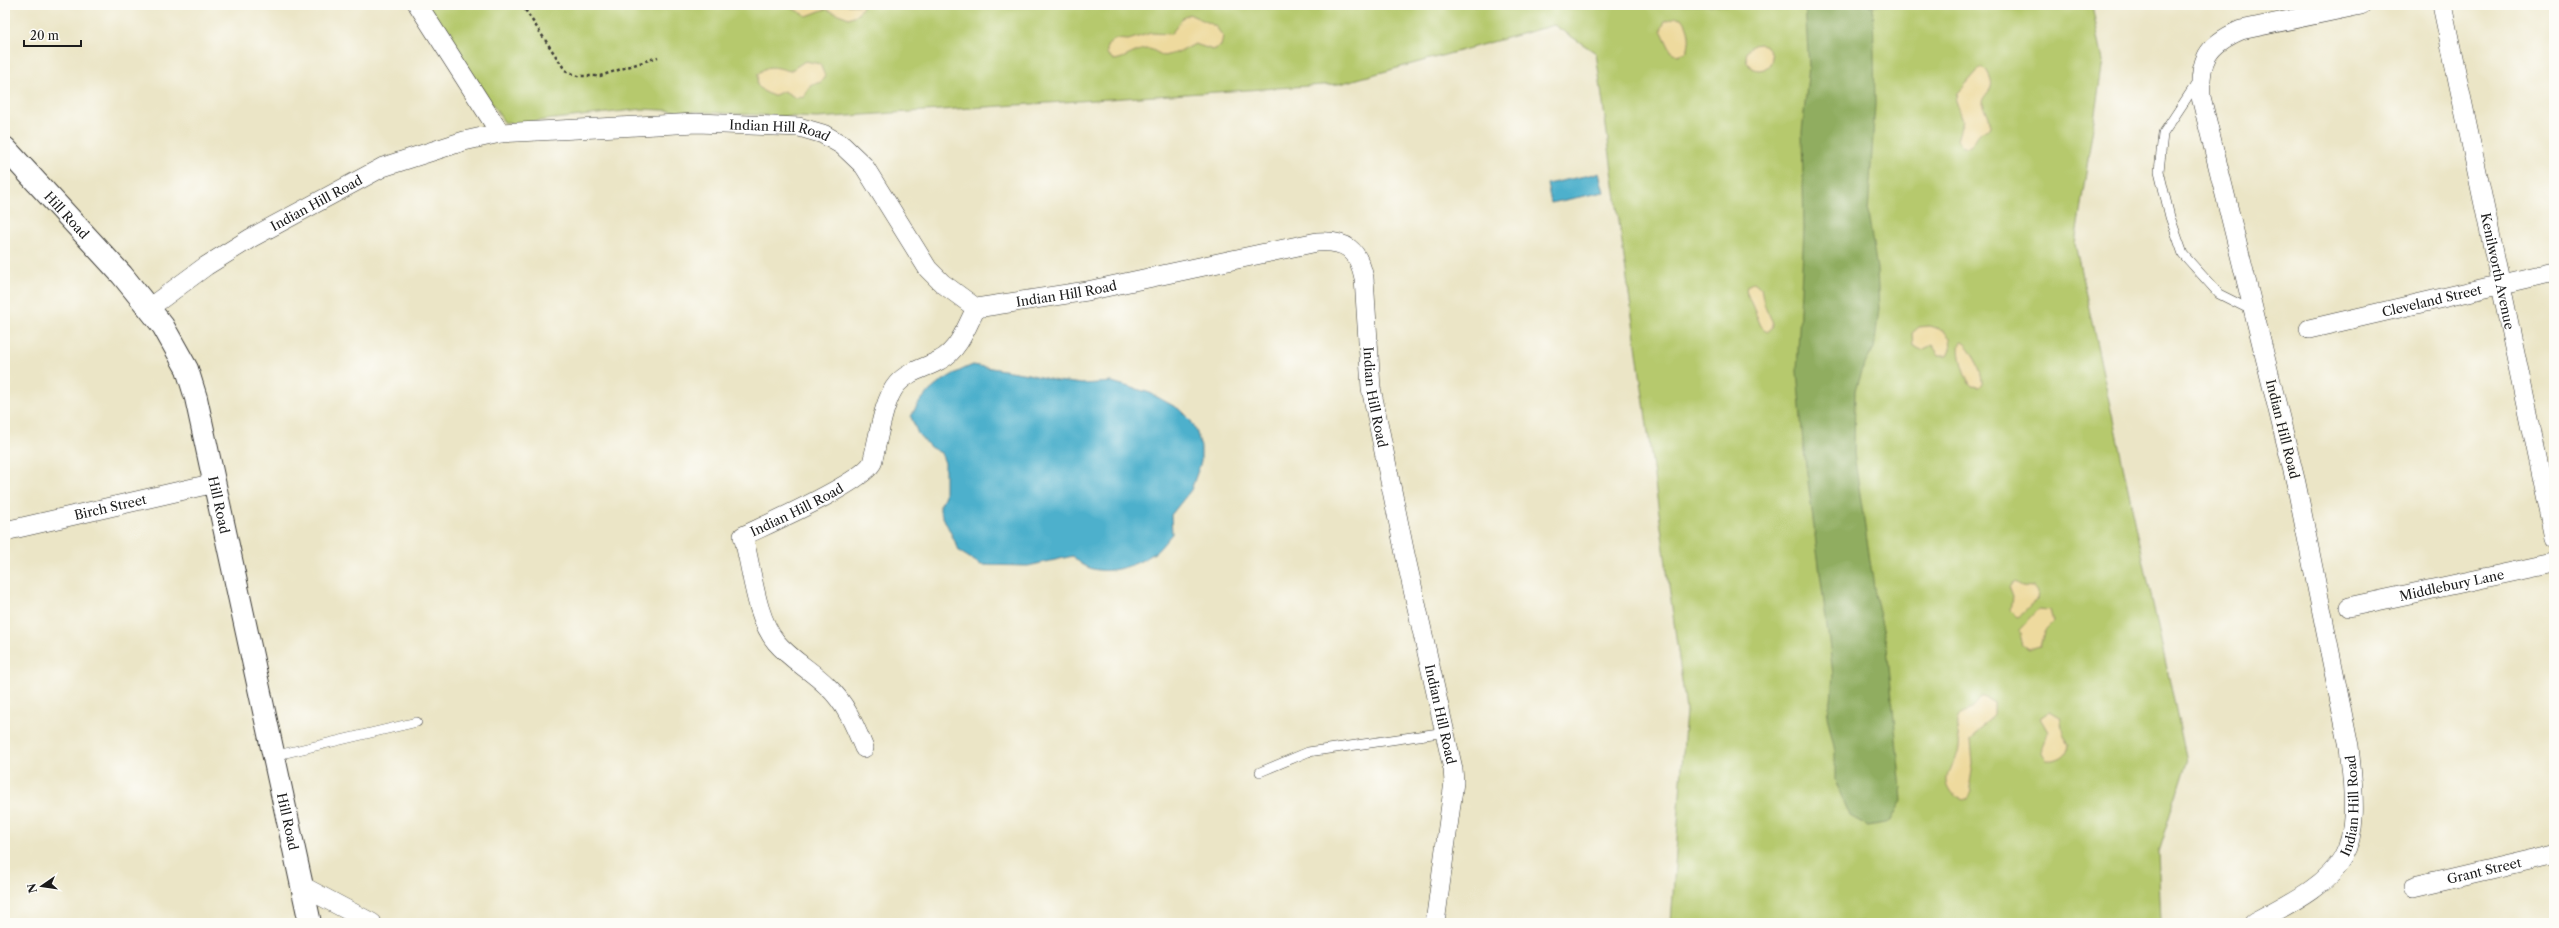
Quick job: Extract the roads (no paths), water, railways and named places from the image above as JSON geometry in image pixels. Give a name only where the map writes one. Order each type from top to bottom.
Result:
[{"type":"street","points":[[418,5],[500,133]]},
{"type":"street","name":"Indian Hill Road","points":[[2254,923],[2303,897],[2325,881],[2350,846],[2354,821],[2354,788],[2349,747],[2296,483],[2201,97],[2200,73],[2210,52],[2224,38],[2241,30],[2360,5]]},
{"type":"street","name":"Kenilworth Avenue","points":[[2442,5],[2554,538]]},
{"type":"street","name":"Indian Hill Road","points":[[149,308],[206,266],[251,238],[383,167],[464,141],[500,133],[697,123],[799,127],[823,134],[842,145],[864,166],[928,269],[942,283],[976,308],[1087,291],[1317,242],[1332,241],[1347,246],[1361,263],[1364,278],[1372,388],[1405,554],[1446,732],[1454,782],[1435,923]]},
{"type":"street","name":"Hill Road","points":[[7,152],[122,275],[149,308],[176,347],[187,368],[196,398],[215,483],[310,923]]},
{"type":"street","name":"Cleveland Street","points":[[2309,329],[2554,272]]},
{"type":"street","name":"Indian Hill Road","points":[[864,748],[855,727],[833,692],[776,642],[764,618],[753,583],[743,536],[850,482],[868,470],[872,463],[889,396],[897,384],[907,376],[941,360],[952,351],[963,336],[976,308]]},
{"type":"street","name":"Birch Street","points":[[5,531],[215,483]]},
{"type":"street","name":"Middlebury Lane","points":[[2349,607],[2554,563]]},
{"type":"street","name":"Grant Street","points":[[2414,887],[2554,854]]},
{"type":"street","points":[[302,886],[372,923]]},
{"type":"lane","points":[[2200,79],[2181,103],[2163,134],[2159,171],[2170,217],[2183,254],[2219,294],[2254,312]]},
{"type":"lane","points":[[274,756],[417,722]]},
{"type":"lane","points":[[1260,772],[1308,752],[1446,732]]},
{"type":"water","points":[[1599,173],[1604,192],[1551,203],[1547,184]]},
{"type":"water","points":[[973,365],[1028,374],[1057,381],[1082,384],[1112,382],[1150,393],[1179,409],[1191,421],[1197,433],[1201,447],[1201,462],[1191,490],[1171,515],[1172,534],[1158,550],[1134,564],[1112,570],[1091,568],[1081,564],[1073,556],[1028,566],[981,565],[960,552],[940,511],[940,506],[945,495],[945,463],[941,453],[930,447],[918,434],[911,417],[922,399],[937,385],[954,374]]}]
